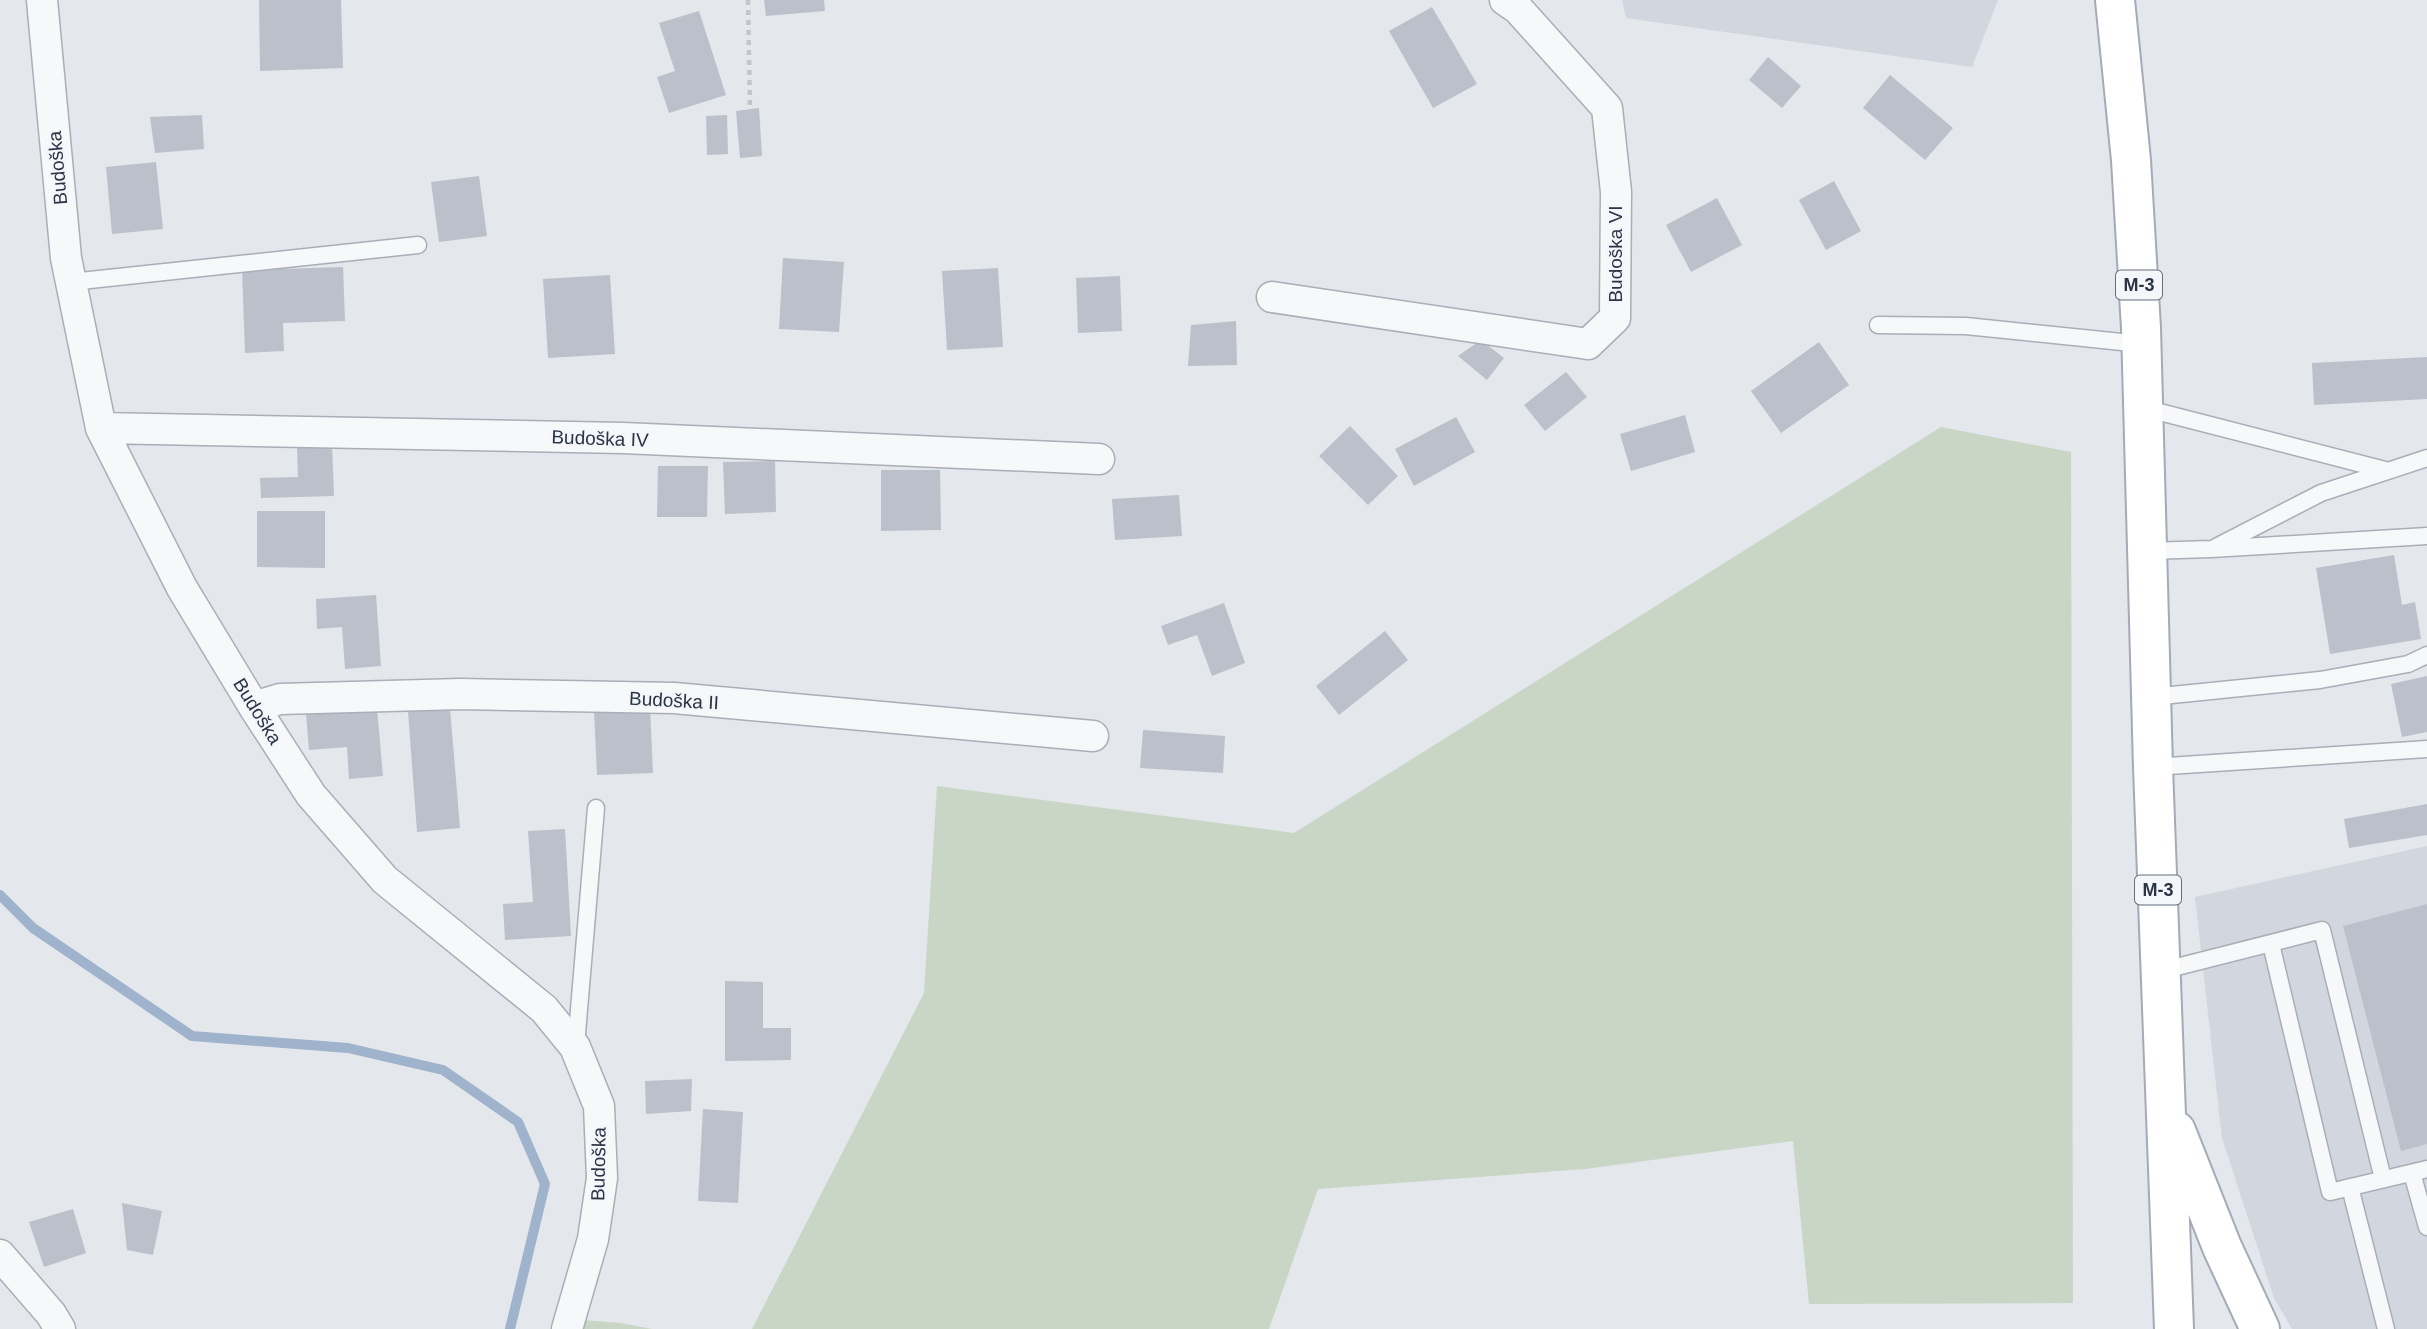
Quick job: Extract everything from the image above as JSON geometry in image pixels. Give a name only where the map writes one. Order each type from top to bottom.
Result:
[{"type":"main road","name":"M-3","points":[[2115,0],[2131,160],[2144,408],[2153,767],[2174,1329]]},
{"type":"main road","points":[[2165,1106],[2222,1247],[2260,1329]]},
{"type":"street","name":"Budoška","points":[[42,0],[66,258],[101,428],[182,588],[311,795],[385,880],[544,1009],[575,1047],[599,1106],[602,1178],[593,1239],[567,1329]]},
{"type":"street","name":"Budoška VI","points":[[1272,297],[1588,344],[1615,318],[1616,192],[1607,108],[1518,9],[1505,0]]},
{"type":"street","name":"Budoška IV","points":[[101,428],[623,438],[1099,459]]},
{"type":"street","name":"Budoška II","points":[[254,707],[280,699],[460,694],[674,698],[1093,736]]},
{"type":"street","points":[[0,1255],[51,1314],[60,1329]]},
{"type":"lane","points":[[71,282],[418,245]]},
{"type":"lane","points":[[1878,326],[1966,326],[2141,344]]},
{"type":"lane","points":[[2144,408],[2385,470]]},
{"type":"lane","points":[[2211,549],[2321,493],[2427,458]]},
{"type":"lane","points":[[2147,551],[2427,536]]},
{"type":"lane","points":[[2152,697],[2320,680],[2408,664],[2427,655]]},
{"type":"lane","points":[[2153,767],[2427,749]]},
{"type":"lane","points":[[575,1047],[596,808]]},
{"type":"lane","points":[[2161,971],[2322,930],[2383,1180]]},
{"type":"lane","points":[[2271,944],[2330,1192],[2419,1171],[2427,1227]]},
{"type":"lane","points":[[2350,1187],[2386,1329]]},
{"type":"path","points":[[748,0],[750,109]]},
{"type":"shaded area","points":[[1622,0],[1998,0],[1972,67],[1626,18]]},
{"type":"shaded area","points":[[2427,846],[2427,1329],[2292,1329],[2274,1298],[2222,1138],[2195,897]]},
{"type":"green space","points":[[1941,427],[2071,452],[2073,1303],[1809,1304],[1793,1141],[1585,1169],[1318,1189],[1269,1329],[752,1329],[924,993],[937,786],[1294,833]]},
{"type":"green space","points":[[570,1319],[621,1323],[652,1329],[567,1329]]},
{"type":"building","points":[[259,0],[341,0],[343,68],[260,71]]},
{"type":"building","points":[[764,0],[824,0],[825,11],[766,16]]},
{"type":"building","points":[[1432,7],[1477,84],[1433,108],[1389,31]]},
{"type":"building","points":[[699,11],[726,95],[669,113],[657,77],[675,71],[659,23]]},
{"type":"building","points":[[1768,57],[1801,86],[1782,108],[1749,80]]},
{"type":"building","points":[[1890,75],[1953,128],[1925,160],[1863,108]]},
{"type":"building","points":[[759,108],[762,156],[740,158],[736,111]]},
{"type":"building","points":[[202,115],[204,149],[155,153],[150,117]]},
{"type":"building","points":[[727,115],[728,154],[707,155],[706,116]]},
{"type":"building","points":[[156,162],[163,229],[112,234],[106,167]]},
{"type":"building","points":[[479,176],[487,236],[439,242],[431,182]]},
{"type":"building","points":[[1834,181],[1861,231],[1826,250],[1799,200]]},
{"type":"building","points":[[1717,198],[1742,245],[1691,272],[1666,225]]},
{"type":"building","points":[[783,258],[844,262],[839,332],[779,329]]},
{"type":"building","points":[[343,267],[345,321],[283,323],[284,351],[245,353],[242,270]]},
{"type":"building","points":[[998,268],[1003,347],[947,350],[942,271]]},
{"type":"building","points":[[610,275],[615,354],[548,358],[543,279]]},
{"type":"building","points":[[1120,276],[1122,331],[1078,333],[1076,278]]},
{"type":"building","points":[[1236,321],[1237,365],[1188,366],[1191,325]]},
{"type":"building","points":[[1481,340],[1504,358],[1487,380],[1458,356]]},
{"type":"building","points":[[1819,342],[1849,385],[1781,433],[1751,391]]},
{"type":"building","points":[[2427,357],[2427,399],[2314,405],[2312,363]]},
{"type":"building","points":[[1566,372],[1587,397],[1545,431],[1524,405]]},
{"type":"building","points":[[1685,415],[1695,452],[1631,471],[1620,434]]},
{"type":"building","points":[[1456,417],[1475,452],[1414,486],[1395,449]]},
{"type":"building","points":[[1350,426],[1398,476],[1368,505],[1319,456]]},
{"type":"building","points":[[332,444],[334,496],[261,498],[260,478],[298,477],[297,445]]},
{"type":"building","points":[[775,461],[776,512],[725,514],[723,462]]},
{"type":"building","points":[[658,466],[708,466],[707,517],[657,517]]},
{"type":"building","points":[[881,470],[940,470],[941,530],[881,531]]},
{"type":"building","points":[[1179,495],[1182,536],[1115,540],[1112,499]]},
{"type":"building","points":[[257,511],[325,511],[325,568],[257,567]]},
{"type":"building","points":[[2394,555],[2402,605],[2415,602],[2421,639],[2330,654],[2316,568]]},
{"type":"building","points":[[376,595],[381,666],[345,669],[342,627],[317,629],[316,599]]},
{"type":"building","points":[[1224,603],[1245,663],[1212,676],[1197,635],[1168,645],[1161,626]]},
{"type":"building","points":[[1385,631],[1408,660],[1339,715],[1316,686]]},
{"type":"building","points":[[2427,676],[2427,732],[2402,737],[2391,684]]},
{"type":"building","points":[[650,707],[653,773],[597,775],[594,710]]},
{"type":"building","points":[[377,708],[383,776],[349,779],[347,747],[309,750],[306,714]]},
{"type":"building","points":[[450,708],[460,828],[417,832],[408,711]]},
{"type":"building","points":[[1143,730],[1225,736],[1223,773],[1140,768]]},
{"type":"building","points":[[2427,804],[2427,835],[2349,848],[2344,819]]},
{"type":"building","points":[[565,829],[571,936],[505,940],[503,904],[533,902],[528,831]]},
{"type":"building","points":[[2427,904],[2427,1144],[2401,1151],[2343,926]]},
{"type":"building","points":[[725,981],[763,982],[763,1028],[791,1028],[791,1060],[725,1061]]},
{"type":"building","points":[[692,1079],[691,1111],[646,1114],[645,1081]]},
{"type":"building","points":[[703,1109],[743,1112],[738,1203],[698,1201]]},
{"type":"building","points":[[122,1203],[162,1211],[153,1255],[127,1250]]},
{"type":"building","points":[[73,1209],[86,1253],[44,1267],[29,1222]]},
{"type":"waterway","points":[[0,895],[33,928],[192,1036],[348,1048],[443,1070],[518,1122],[545,1184],[510,1329]]}]
